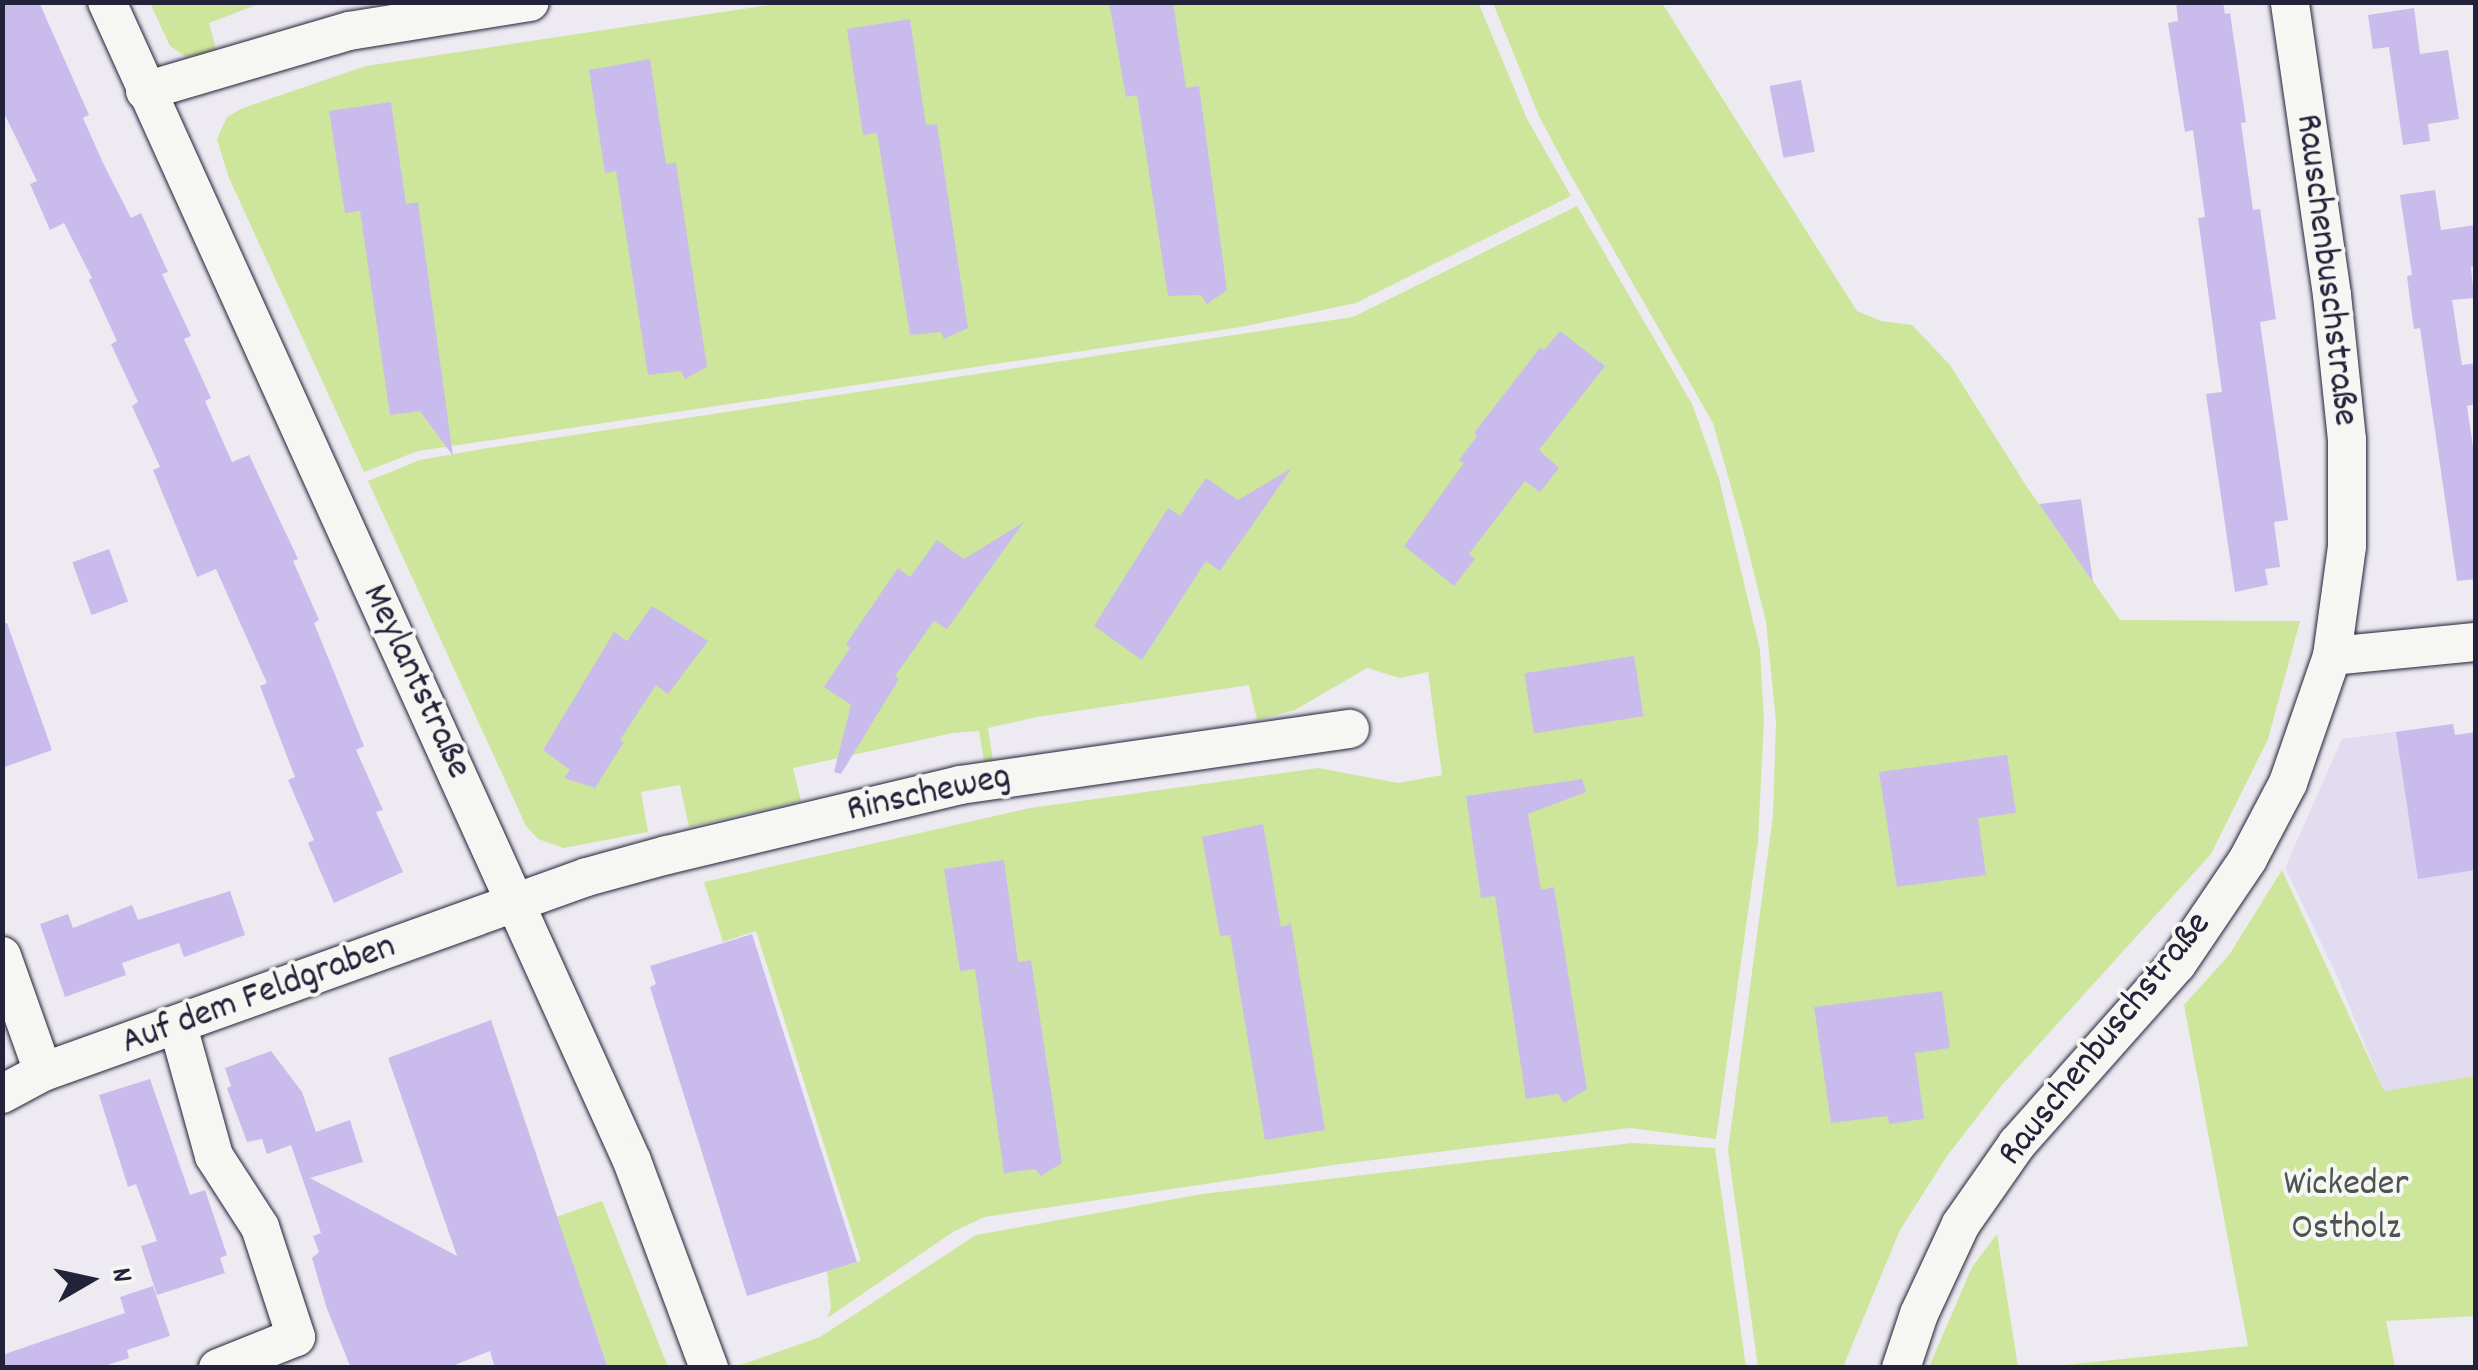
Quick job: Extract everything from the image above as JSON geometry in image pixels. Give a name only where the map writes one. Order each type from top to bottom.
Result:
[{"type":"street","name":"Meylantstraße","points":[[106,2],[632,1161],[709,1368]]},
{"type":"street","points":[[145,90],[349,31],[530,2]]},
{"type":"street","name":"Rauschenbuschstraße","points":[[1901,1368],[1919,1314],[1961,1224],[2016,1144],[2177,964],[2248,859],[2288,784],[2332,656],[2347,546],[2344,404],[2290,2]]},
{"type":"street","points":[[2332,656],[2476,642]]},
{"type":"street","name":"Rinscheweg","points":[[517,903],[587,877],[667,855],[960,786],[1350,729]]},
{"type":"street","name":"Auf dem Feldgraben","points":[[2,1094],[43,1072],[517,903]]},
{"type":"street","points":[[2,956],[43,1072]]},
{"type":"street","points":[[178,1026],[214,1156],[260,1227],[296,1336],[218,1368]]},
{"type":"shaded area","points":[[2453,724],[2455,735],[2475,732],[2475,1076],[2384,1092],[2338,978],[2285,868],[2342,739]]},
{"type":"green space","points":[[1478,2],[1527,119],[1571,196],[1356,303],[1241,327],[418,451],[364,472],[229,178],[217,139],[227,117],[243,108],[366,66],[783,3]]},
{"type":"green space","points":[[150,3],[261,3],[209,23],[217,52],[186,57],[170,46]]},
{"type":"green space","points":[[1493,3],[1662,3],[1857,311],[1881,321],[1912,325],[1950,365],[2025,484],[2120,620],[2300,621],[2268,739],[2211,854],[2002,1085],[1947,1156],[1900,1230],[1843,1367],[1758,1367],[1728,1150],[1773,816],[1776,722],[1766,622],[1743,529],[1713,423],[1539,116]]},
{"type":"green space","points":[[1577,206],[1692,404],[1719,479],[1760,650],[1764,720],[1758,841],[1716,1139],[1630,1128],[1333,1165],[984,1217],[953,1232],[827,1318],[831,1308],[827,1271],[861,1261],[756,931],[723,942],[704,882],[1030,808],[1318,768],[1398,783],[1442,775],[1428,672],[1400,678],[1367,668],[1295,710],[1257,720],[1249,685],[1037,717],[988,728],[993,760],[984,761],[979,731],[953,733],[793,768],[801,801],[689,827],[680,785],[641,792],[648,832],[564,848],[538,839],[526,826],[368,481],[420,460],[488,448],[1353,317]]},
{"type":"green space","name":"Wickeder Ostholz","points":[[2282,870],[2384,1091],[2475,1076],[2475,1316],[2386,1321],[2395,1367],[2046,1367],[2248,1346],[2184,1005],[2229,955]]},
{"type":"green space","points":[[1632,1143],[1715,1148],[1746,1367],[735,1367],[820,1337],[976,1235],[1202,1194]]},
{"type":"green space","points":[[602,1201],[668,1367],[608,1367],[556,1217]]},
{"type":"green space","points":[[1997,1234],[2018,1367],[1929,1367],[1972,1267]]},
{"type":"building","points":[[2,2],[39,2],[89,115],[83,118],[103,163],[131,218],[141,213],[168,272],[162,274],[191,336],[184,339],[211,398],[205,401],[232,462],[249,455],[298,559],[293,561],[319,620],[314,623],[364,746],[356,750],[383,810],[376,812],[403,872],[334,903],[308,843],[314,840],[288,780],[295,777],[260,686],[267,683],[216,569],[197,577],[153,470],[160,467],[132,406],[138,402],[111,344],[117,341],[89,280],[92,278],[64,223],[50,230],[30,184],[37,181],[2,109]]},
{"type":"building","points":[[1109,2],[1173,2],[1186,88],[1199,86],[1227,290],[1207,304],[1201,295],[1168,296],[1137,95],[1126,97]]},
{"type":"building","points":[[2176,2],[2223,2],[2225,14],[2230,13],[2246,122],[2241,123],[2253,210],[2260,209],[2276,319],[2260,322],[2288,520],[2274,522],[2280,567],[2265,569],[2268,585],[2235,592],[2206,394],[2222,392],[2198,218],[2205,217],[2193,130],[2185,132],[2168,23],[2178,21]]},
{"type":"building","points":[[2414,8],[2420,54],[2448,50],[2459,119],[2428,124],[2430,141],[2403,145],[2389,47],[2373,49],[2368,15]]},
{"type":"building","points":[[910,19],[926,125],[937,124],[968,328],[944,339],[941,332],[910,335],[877,133],[863,135],[847,29]]},
{"type":"building","points":[[650,59],[666,164],[676,163],[707,367],[685,379],[681,371],[648,375],[616,171],[605,173],[589,70]]},
{"type":"building","points":[[1801,80],[1815,152],[1784,158],[1770,86]]},
{"type":"building","points":[[391,102],[406,204],[418,202],[453,456],[420,411],[390,415],[360,211],[345,213],[329,111]]},
{"type":"building","points":[[2435,190],[2441,230],[2476,225],[2476,266],[2471,267],[2474,298],[2452,300],[2462,365],[2476,363],[2476,404],[2467,406],[2476,467],[2476,579],[2457,581],[2420,328],[2414,329],[2407,276],[2412,275],[2400,195]]},
{"type":"building","points":[[1560,331],[1605,366],[1539,450],[1559,468],[1540,492],[1525,481],[1469,554],[1475,559],[1454,586],[1404,546],[1464,463],[1459,460],[1477,436],[1474,433],[1540,348],[1544,350]]},
{"type":"building","points":[[1292,468],[1220,571],[1206,561],[1142,660],[1094,626],[1168,508],[1180,516],[1206,478],[1238,500]]},
{"type":"building","points":[[2081,499],[2093,582],[2039,504]]},
{"type":"building","points":[[1024,522],[947,629],[934,621],[895,676],[899,679],[841,774],[834,772],[851,705],[824,687],[850,648],[846,644],[898,568],[910,577],[937,540],[964,559]]},
{"type":"building","points":[[109,549],[128,602],[92,615],[72,562]]},
{"type":"building","points":[[652,606],[708,641],[668,694],[656,685],[595,788],[564,778],[570,770],[543,750],[614,632],[627,641]]},
{"type":"building","points":[[2,623],[7,623],[52,750],[2,768]]},
{"type":"building","points":[[1634,656],[1644,716],[1534,734],[1524,673]]},
{"type":"building","points":[[2453,724],[2455,735],[2476,732],[2476,870],[2418,879],[2396,732]]},
{"type":"building","points":[[2007,755],[2016,813],[1978,818],[1986,875],[1897,887],[1879,772]]},
{"type":"building","points":[[1582,779],[1586,792],[1528,814],[1541,890],[1554,887],[1587,1089],[1564,1103],[1558,1094],[1526,1099],[1495,896],[1481,898],[1466,796]]},
{"type":"building","points":[[1263,824],[1281,927],[1291,924],[1325,1130],[1265,1140],[1230,935],[1220,936],[1202,837]]},
{"type":"building","points":[[1004,860],[1018,962],[1031,960],[1062,1163],[1041,1176],[1035,1169],[1004,1173],[975,969],[960,971],[944,869]]},
{"type":"building","points":[[230,891],[245,935],[184,957],[179,943],[122,963],[126,975],[65,997],[40,924],[68,914],[73,928],[132,905],[138,920]]},
{"type":"building","points":[[752,934],[857,1262],[747,1296],[650,987],[656,984],[650,966]]},
{"type":"building","points":[[1942,991],[1950,1048],[1915,1053],[1924,1119],[1889,1124],[1888,1116],[1831,1123],[1814,1007]]},
{"type":"building","points":[[491,1020],[608,1368],[495,1368],[490,1351],[447,1368],[351,1368],[312,1258],[319,1252],[313,1236],[321,1233],[291,1145],[267,1154],[262,1139],[247,1142],[227,1088],[231,1086],[225,1068],[271,1051],[302,1092],[316,1132],[350,1120],[363,1162],[310,1178],[457,1256],[388,1058]]},
{"type":"building","points":[[150,1079],[190,1195],[205,1190],[227,1255],[220,1258],[225,1273],[157,1295],[141,1246],[157,1241],[136,1184],[128,1187],[99,1095]]},
{"type":"building","points":[[153,1286],[170,1336],[127,1350],[129,1358],[98,1368],[2,1368],[2,1355],[125,1313],[120,1297]]}]
